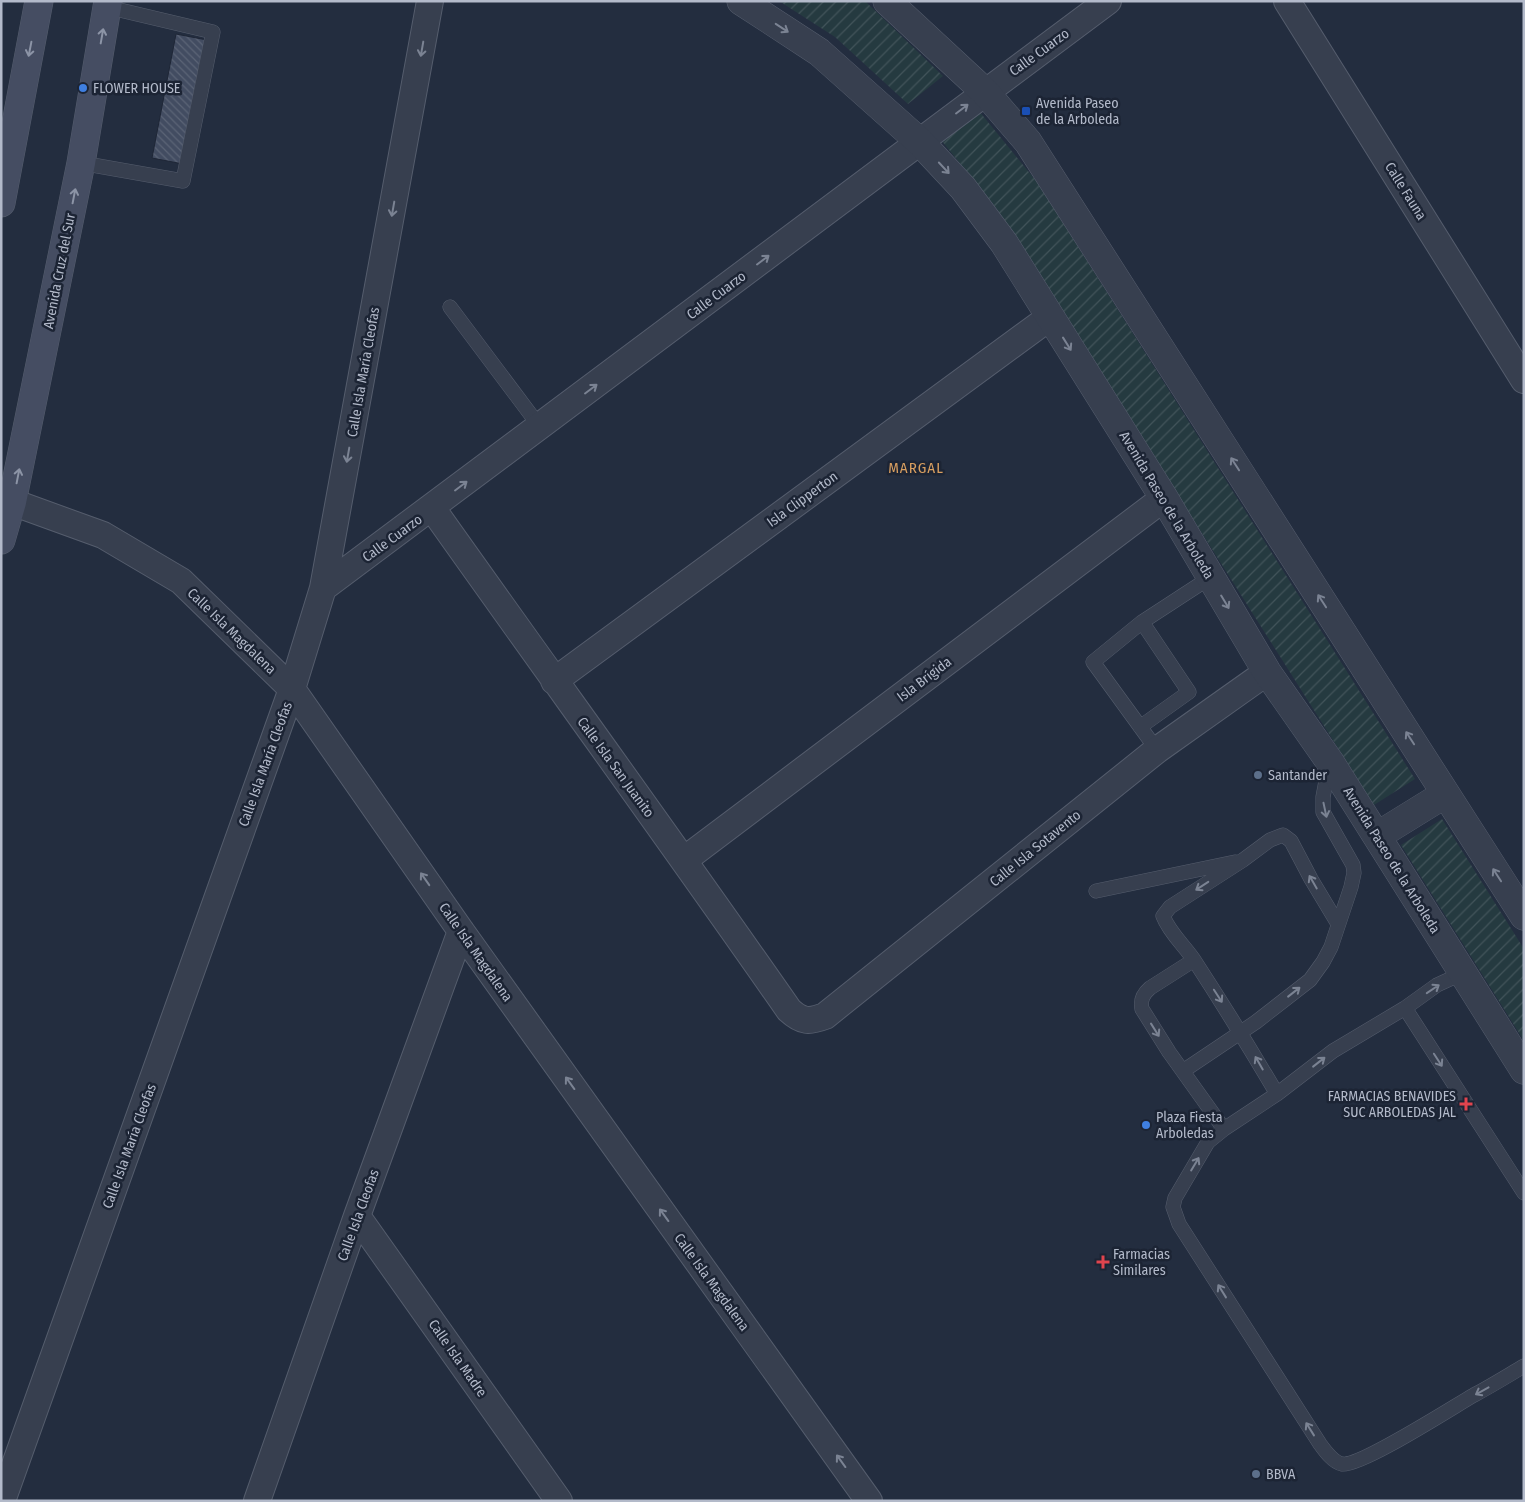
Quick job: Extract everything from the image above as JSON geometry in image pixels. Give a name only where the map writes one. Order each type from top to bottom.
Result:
[{"type":"main road","points":[[1,203],[39,1]]},
{"type":"main road","name":"Avenida Cruz del Sur","points":[[1,540],[7,500],[81,163],[108,4]]},
{"type":"street","name":"Calle Isla María Cleofas","points":[[2,1501],[292,689],[323,588],[430,1]]},
{"type":"street","name":"Avenida Paseo de la Arboleda","points":[[741,1],[819,52],[920,142],[969,196],[1004,243],[1164,498],[1267,672],[1330,762],[1524,1070]]},
{"type":"street","points":[[887,1],[985,92],[1033,150],[1524,916]]},
{"type":"street","name":"Calle Cuarzo","points":[[323,588],[540,428],[1108,1]]},
{"type":"street","name":"Calle Fauna","points":[[1287,1],[1524,380]]},
{"type":"street","name":"Isla Clipperton","points":[[554,681],[1050,317]]},
{"type":"street","name":"Isla Brígida","points":[[684,860],[1164,498]]},
{"type":"street","name":"Calle Isla Magdalena","points":[[7,500],[103,535],[181,581],[292,689],[461,931],[869,1501]]},
{"type":"street","name":"Calle Isla San Juanito","points":[[432,508],[789,1010],[804,1020]]},
{"type":"street","name":"Calle Isla Sotavento","points":[[804,1020],[813,1021],[825,1016],[1157,750],[1267,672]]},
{"type":"street","points":[[1377,836],[1445,794]]},
{"type":"street","name":"Calle Isla Cleofas","points":[[267,1494],[357,1216],[461,931]]},
{"type":"street","name":"Calle Isla Madre","points":[[357,1216],[560,1501]]},
{"type":"lane","points":[[81,163],[183,181],[213,32],[108,4]]},
{"type":"lane","points":[[450,307],[540,428]]},
{"type":"lane","points":[[1157,750],[1093,662],[1142,622],[1211,577]]},
{"type":"lane","points":[[1140,727],[1189,692],[1142,622]]},
{"type":"lane","points":[[1183,1070],[1256,1022],[1310,980],[1331,947],[1354,873],[1353,865],[1324,812],[1323,797],[1330,762]]},
{"type":"lane","points":[[1277,1094],[1241,1032],[1163,916],[1170,907],[1276,837],[1283,835],[1291,841],[1338,924]]},
{"type":"lane","points":[[1096,891],[1243,860]]},
{"type":"lane","points":[[1194,960],[1150,988],[1144,993],[1141,1004],[1142,1009],[1160,1038],[1224,1129]]},
{"type":"lane","points":[[1463,973],[1437,985],[1405,1008],[1333,1051],[1277,1094],[1224,1129],[1208,1142],[1179,1190],[1173,1207],[1179,1224],[1320,1444],[1329,1456],[1342,1464],[1362,1459],[1413,1432],[1524,1366]]},
{"type":"lane","points":[[1405,1008],[1524,1194]]},
{"type":"green space","points":[[779,1],[865,1],[943,76],[908,104],[835,37]]},
{"type":"green space","points":[[979,111],[1037,182],[1415,779],[1374,805],[996,208],[941,140]]},
{"type":"green space","points":[[1442,819],[1524,949],[1524,1041],[1401,845]]},
{"type":"building","points":[[176,34],[207,40],[183,164],[152,158]]},
{"type":"place","name":"FLOWER HOUSE","points":[[83,88]]},
{"type":"place","name":"Avenida Paseo de la Arboleda","points":[[1026,111]]},
{"type":"place","name":"Santander","points":[[1258,775]]},
{"type":"place","name":"FARMACIAS BENAVIDES SUC ARBOLEDAS JAL","points":[[1466,1104]]},
{"type":"place","name":"Plaza Fiesta Arboledas","points":[[1146,1125]]},
{"type":"place","name":"Farmacias Similares","points":[[1103,1262]]},
{"type":"place","name":"BBVA","points":[[1256,1474]]},
{"type":"district","name":"MARGAL","points":[[916,468]]}]
